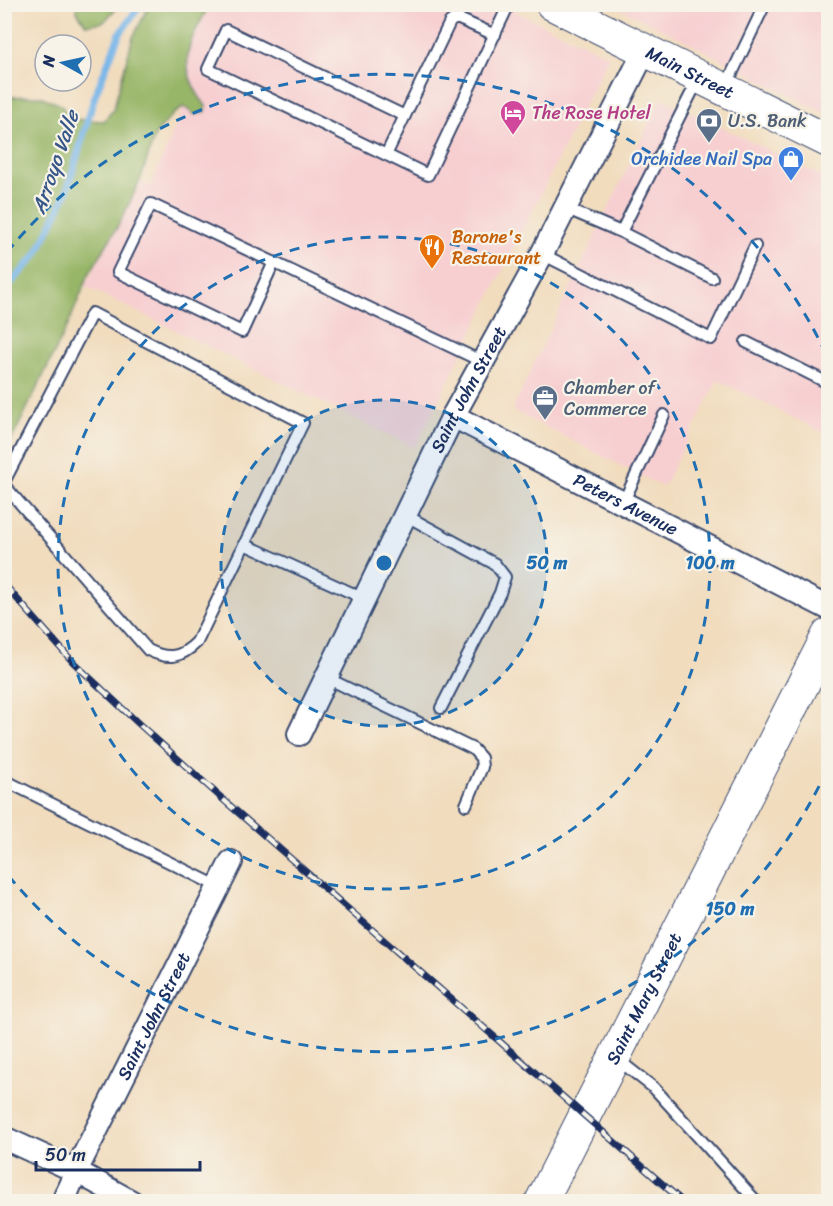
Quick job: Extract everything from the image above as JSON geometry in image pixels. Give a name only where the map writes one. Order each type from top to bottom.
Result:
[{"type":"street","name":"Main Street","points":[[552,4],[828,141]]},
{"type":"street","name":"Saint John Street","points":[[299,734],[453,416],[542,254],[645,50]]},
{"type":"street","name":"Peters Avenue","points":[[453,416],[828,608]]},
{"type":"street","name":"Saint Mary Street","points":[[541,1202],[828,635]]},
{"type":"street","name":"Saint John Street","points":[[63,1202],[76,1171],[231,862]]},
{"type":"street","points":[[4,1138],[76,1171],[132,1202]]},
{"type":"lane","points":[[405,116],[226,30],[208,69],[428,175],[510,4]]},
{"type":"lane","points":[[621,232],[712,83],[765,4]]},
{"type":"lane","points":[[386,155],[450,22],[459,19],[495,35]]},
{"type":"lane","points":[[274,262],[242,332],[118,272],[151,204],[274,262],[483,362]]},
{"type":"lane","points":[[565,208],[621,232],[712,278]]},
{"type":"lane","points":[[542,254],[711,339],[755,246]]},
{"type":"lane","points":[[92,313],[303,423],[244,544],[197,642],[189,650],[179,655],[169,657],[158,655],[141,643],[4,484],[92,313]]},
{"type":"lane","points":[[746,342],[828,383]]},
{"type":"lane","points":[[623,503],[664,415]]},
{"type":"lane","points":[[405,515],[495,564],[505,577],[500,593],[441,708]]},
{"type":"lane","points":[[244,544],[364,599]]},
{"type":"lane","points":[[327,678],[473,749],[481,758],[482,767],[466,804]]},
{"type":"lane","points":[[4,780],[219,887]]},
{"type":"lane","points":[[615,1057],[654,1088],[757,1202]]},
{"type":"shaded area","points":[[211,5],[502,5],[609,56],[415,448],[85,286],[142,182],[151,186],[191,88],[173,77]]},
{"type":"shaded area","points":[[613,5],[828,5],[828,115],[674,35]]},
{"type":"shaded area","points":[[661,98],[828,179],[828,435],[718,380],[663,487],[512,410]]},
{"type":"green space","points":[[78,4],[119,5],[104,22],[86,25],[76,10]]},
{"type":"green space","points":[[150,4],[209,5],[191,41],[188,60],[188,70],[194,88],[206,106],[205,112],[195,115],[184,107],[173,114],[155,135],[141,178],[130,202],[89,274],[68,325],[5,451],[5,97],[40,96],[61,105],[71,119],[104,121],[113,110],[133,37]]},
{"type":"waterway","name":"Arroyo Valle","points":[[4,291],[37,254],[66,194],[95,95],[119,35],[141,4]]},
{"type":"railway","points":[[4,584],[73,662],[139,724],[683,1202]]},
{"type":"place","name":"The Rose Hotel","points":[[513,136]]},
{"type":"place","name":"U.S. Bank","points":[[709,144]]},
{"type":"place","name":"Orchidee Nail Spa","points":[[791,182]]},
{"type":"place","name":"Barone's Restaurant","points":[[432,270]]},
{"type":"place","name":"Chamber of Commerce","points":[[545,421]]}]
